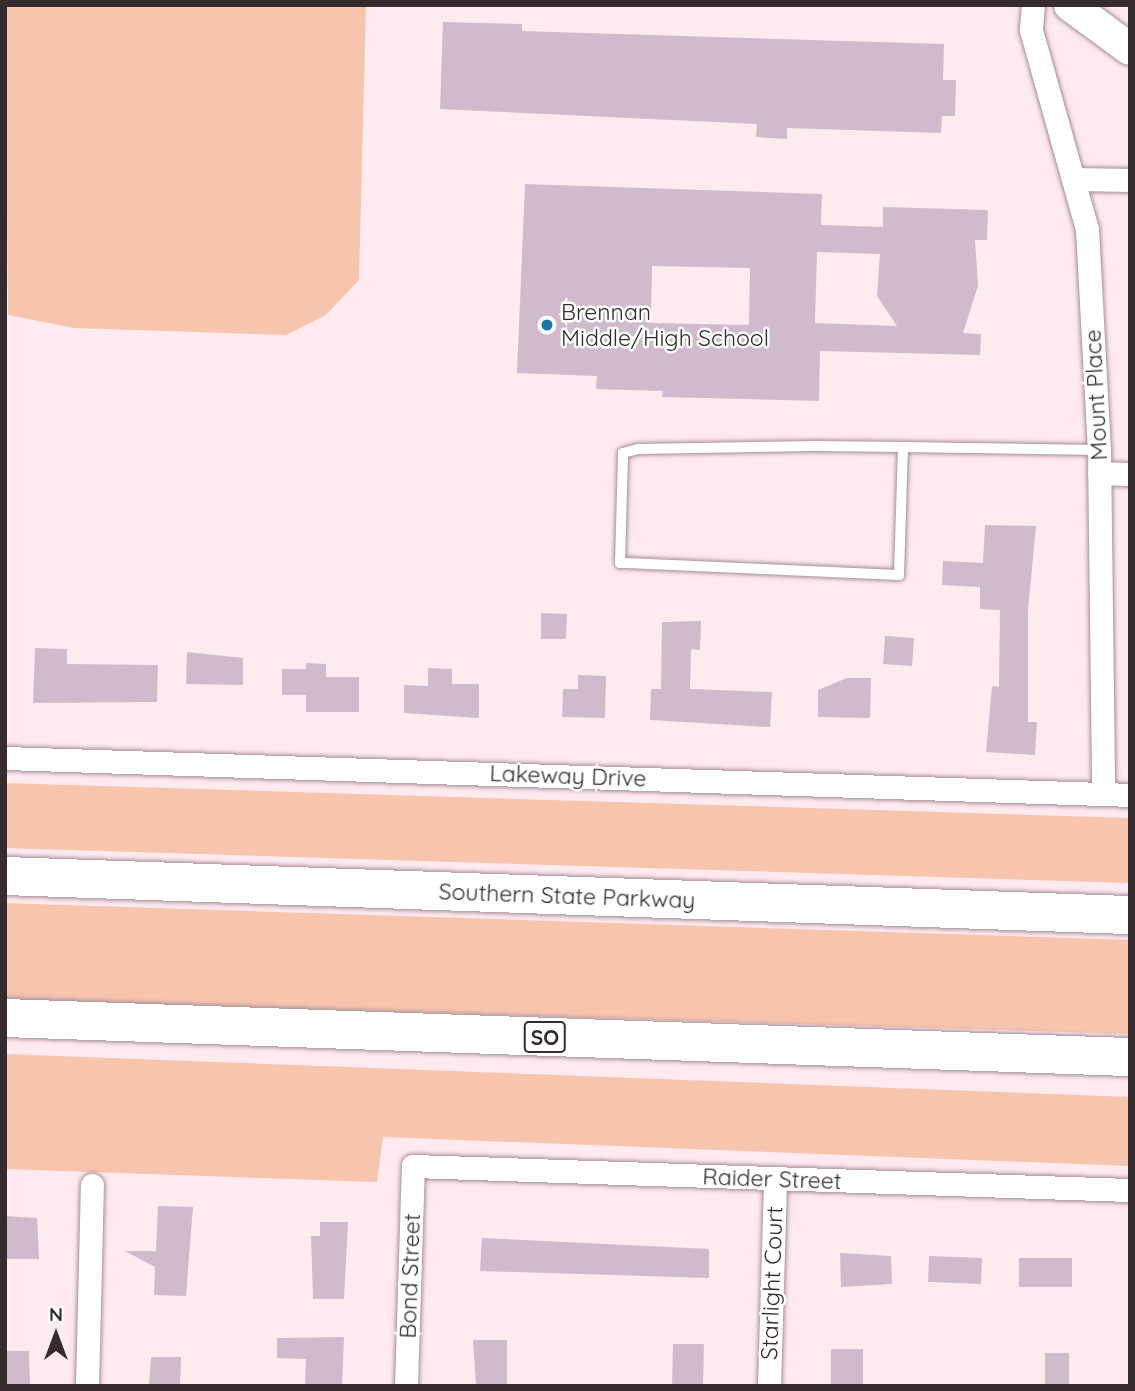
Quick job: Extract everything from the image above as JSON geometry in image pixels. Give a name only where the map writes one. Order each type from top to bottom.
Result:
[{"type":"highway","name":"Southern State Parkway","points":[[5,876],[1130,915]]},
{"type":"highway","name":"SO","points":[[5,1018],[1130,1057]]},
{"type":"street","name":"Mount Place","points":[[1033,5],[1031,30],[1075,178],[1087,229],[1100,473],[1103,794]]},
{"type":"street","points":[[1070,5],[1130,49]]},
{"type":"street","points":[[1075,178],[1130,180]]},
{"type":"street","points":[[1100,473],[1130,474]]},
{"type":"street","name":"Lakeway Drive","points":[[5,758],[1130,794]]},
{"type":"street","name":"Raider Street","points":[[413,1166],[1130,1190]]},
{"type":"street","name":"Bond Street","points":[[406,1386],[413,1166]]},
{"type":"street","name":"Starlight Court","points":[[769,1386],[775,1180]]},
{"type":"street","points":[[87,1386],[92,1185]]},
{"type":"lane","points":[[903,447],[899,575],[620,563],[622,453],[903,447],[1099,450]]},
{"type":"shaded area","points":[[5,5],[366,5],[359,280],[326,315],[286,335],[74,328],[8,315]]},
{"type":"shaded area","points":[[5,783],[1130,818],[1130,883],[5,848]]},
{"type":"shaded area","points":[[5,903],[1130,940],[1130,1034],[5,1000]]},
{"type":"shaded area","points":[[5,1054],[1130,1097],[1130,1166],[383,1137],[377,1182],[5,1169]]},
{"type":"building","points":[[443,22],[522,24],[522,31],[944,44],[943,80],[956,80],[955,116],[942,116],[941,133],[787,128],[787,139],[756,137],[757,124],[440,109]]},
{"type":"building","points":[[525,184],[822,194],[821,225],[883,227],[883,207],[988,210],[987,240],[975,240],[978,286],[963,333],[981,334],[980,355],[820,351],[819,401],[662,397],[663,391],[596,389],[597,376],[517,373]],"holes":[[[817,252],[880,254],[877,296],[897,326],[815,323]],[[652,266],[750,268],[749,325],[651,323]]]},
{"type":"building","points":[[985,525],[1036,526],[1028,611],[1028,722],[1037,722],[1035,755],[986,752],[992,686],[999,687],[1000,610],[980,609],[980,587],[942,585],[943,561],[983,563]]},
{"type":"building","points":[[541,613],[567,614],[566,639],[541,639]]},
{"type":"building","points":[[701,621],[700,650],[691,649],[690,689],[772,692],[770,727],[650,720],[651,689],[661,689],[662,622]]},
{"type":"building","points":[[885,636],[914,638],[912,666],[883,664]]},
{"type":"building","points":[[35,648],[67,649],[67,664],[158,665],[157,702],[33,703]]},
{"type":"building","points":[[187,652],[243,658],[243,685],[186,684]]},
{"type":"building","points":[[306,663],[326,664],[326,677],[359,677],[359,712],[306,712],[306,695],[282,695],[282,669],[306,669]]},
{"type":"building","points":[[428,668],[452,669],[452,684],[479,684],[479,718],[404,713],[404,685],[428,686]]},
{"type":"building","points":[[578,675],[606,676],[605,718],[562,717],[563,689],[578,689]]},
{"type":"building","points":[[847,678],[871,678],[870,718],[818,717],[818,690]]},
{"type":"building","points":[[158,1206],[193,1207],[186,1296],[154,1295],[155,1267],[125,1251],[156,1251]]},
{"type":"building","points":[[5,1216],[37,1218],[39,1259],[5,1259]]},
{"type":"building","points":[[320,1222],[348,1222],[344,1299],[313,1299],[311,1236],[320,1236]]},
{"type":"building","points":[[482,1238],[709,1249],[709,1278],[480,1271]]},
{"type":"building","points":[[840,1253],[891,1256],[892,1284],[841,1287]]},
{"type":"building","points":[[929,1256],[982,1258],[981,1284],[928,1282]]},
{"type":"building","points":[[1019,1258],[1072,1258],[1072,1287],[1019,1287]]},
{"type":"building","points":[[344,1337],[342,1386],[305,1386],[306,1359],[277,1358],[277,1338]]},
{"type":"building","points":[[473,1340],[507,1340],[507,1386],[476,1386]]},
{"type":"building","points":[[673,1344],[704,1344],[703,1386],[672,1386]]},
{"type":"building","points":[[831,1349],[863,1349],[863,1386],[831,1386]]},
{"type":"building","points":[[5,1351],[29,1351],[30,1386],[5,1386]]},
{"type":"building","points":[[1045,1353],[1069,1353],[1069,1386],[1045,1386]]},
{"type":"building","points":[[151,1357],[181,1357],[180,1386],[149,1386]]},
{"type":"place","name":"Brennan Middle/High School","points":[[547,325]]}]
